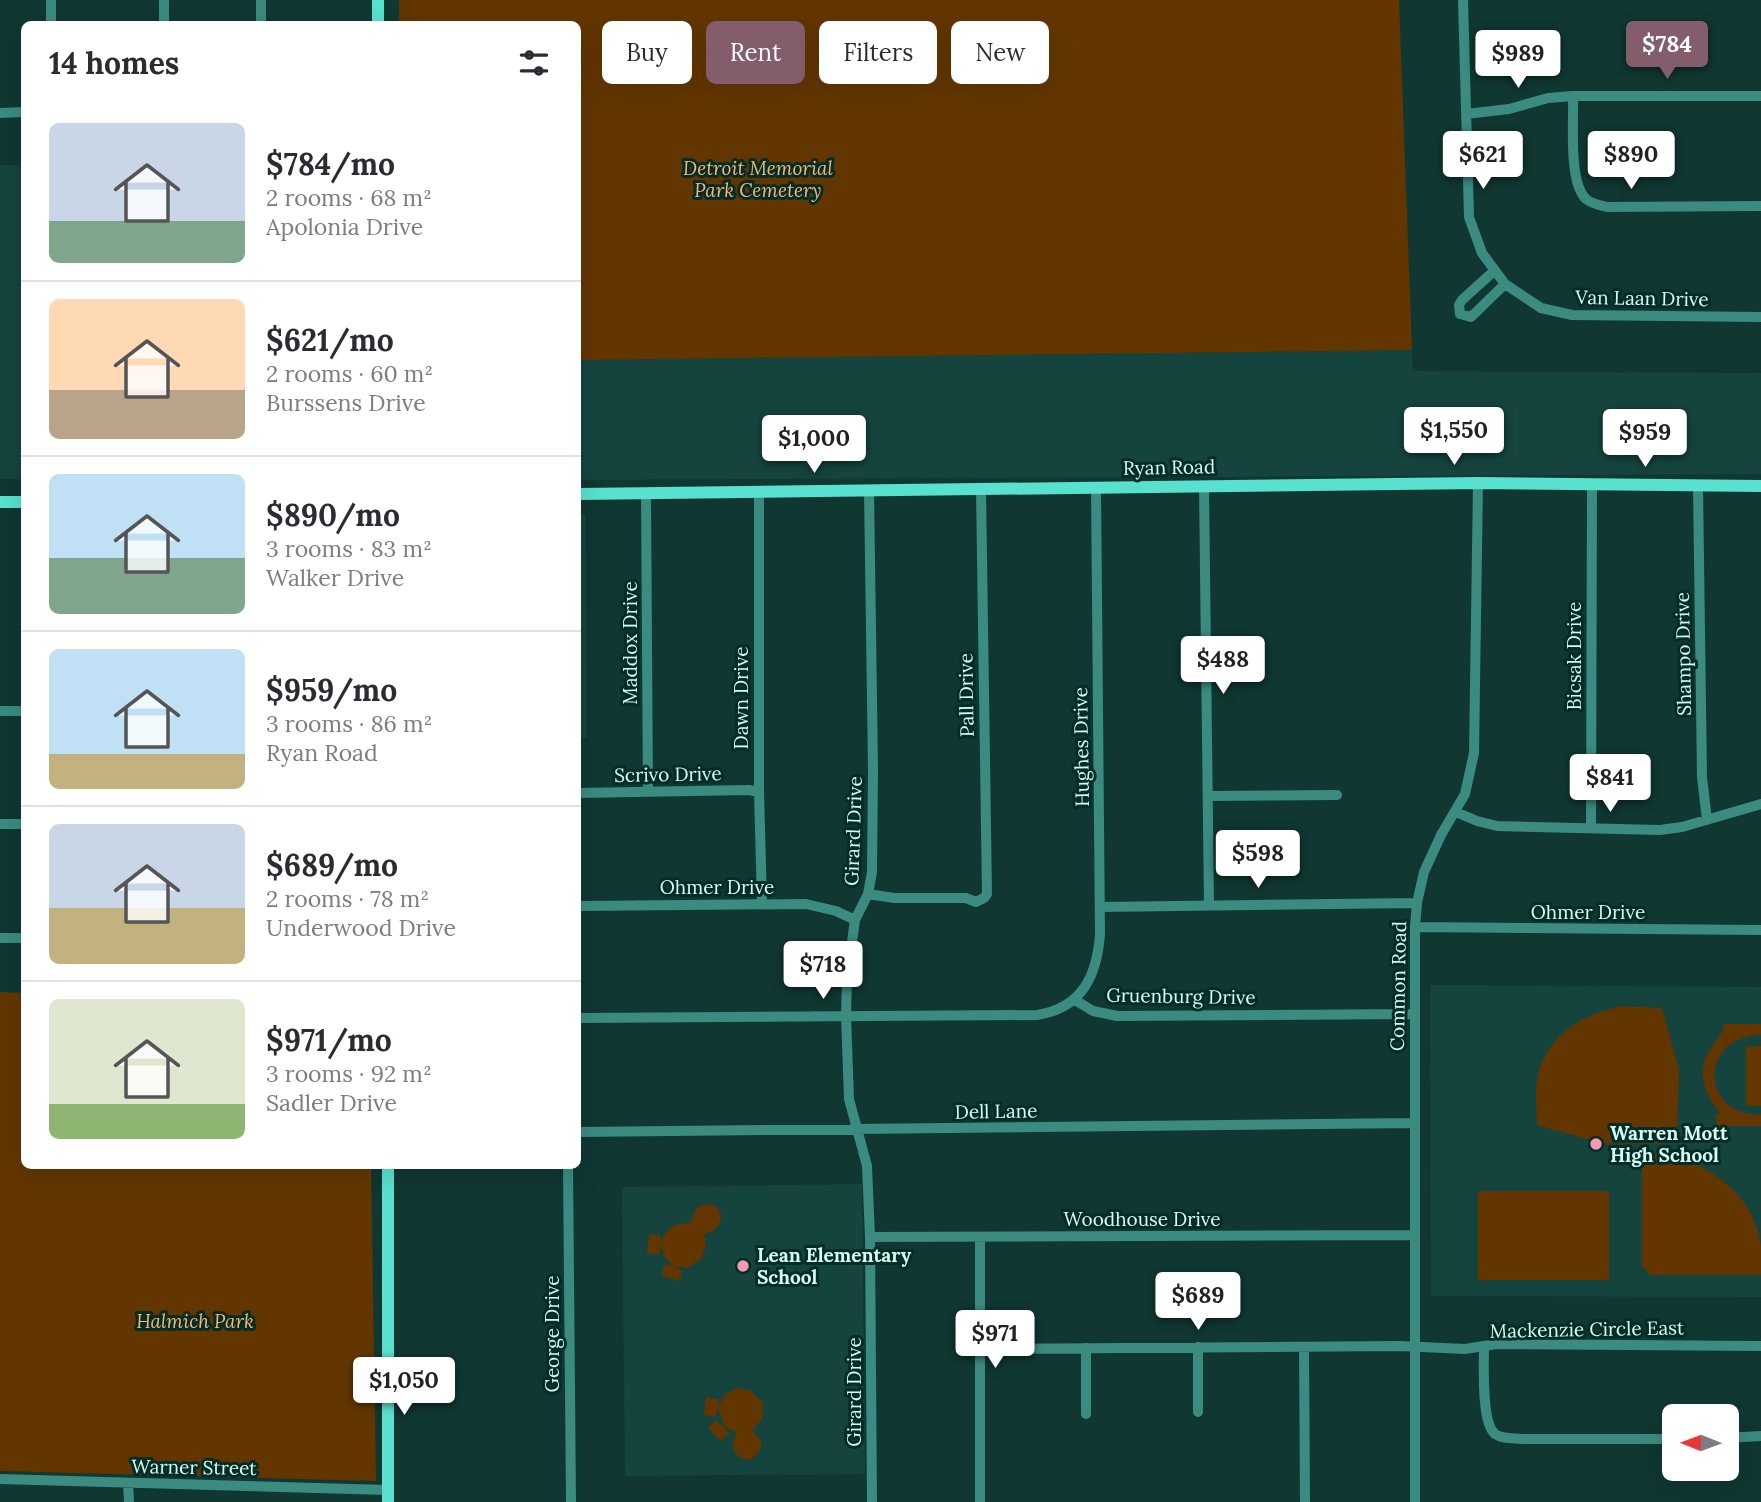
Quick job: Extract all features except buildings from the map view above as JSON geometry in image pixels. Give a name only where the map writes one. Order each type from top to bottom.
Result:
[{"type":"main road","points":[[378,0],[379,21]]},
{"type":"main road","name":"Ryan Road","points":[[581,494],[1478,483],[1761,486]]},
{"type":"main road","points":[[0,502],[21,502]]},
{"type":"main road","points":[[388,1169],[388,1496]]},
{"type":"street","points":[[51,0],[51,21]]},
{"type":"street","points":[[164,0],[164,21]]},
{"type":"street","points":[[261,0],[261,21]]},
{"type":"street","name":"Van Laan Drive","points":[[1463,0],[1469,217],[1482,253],[1506,284],[1541,308],[1572,315],[1761,317]]},
{"type":"street","points":[[1573,96],[1575,167],[1579,188],[1589,201],[1607,207],[1761,206]]},
{"type":"street","points":[[1466,114],[1508,109],[1548,98],[1573,96],[1761,96]]},
{"type":"street","points":[[0,113],[21,112]]},
{"type":"street","points":[[1494,271],[1462,300],[1459,304],[1460,314],[1471,317],[1506,284]]},
{"type":"street","name":"Common Road","points":[[1415,1502],[1415,927],[1424,872],[1431,854],[1465,794],[1474,753],[1478,483]]},
{"type":"street","name":"Bicsak Drive","points":[[1591,828],[1592,485]]},
{"type":"street","points":[[1204,486],[1209,906]]},
{"type":"street","name":"Shampo Drive","points":[[1698,486],[1702,777],[1707,820]]},
{"type":"street","name":"Hughes Drive","points":[[1075,1000],[1094,971],[1099,954],[1096,487]]},
{"type":"street","name":"Pall Drive","points":[[868,894],[894,898],[966,898],[976,902],[987,894],[981,489]]},
{"type":"street","name":"Girard Drive","points":[[869,490],[872,872],[868,894],[855,920],[848,967],[846,1016],[849,1100],[867,1166],[872,1502]]},
{"type":"street","name":"Dawn Drive","points":[[759,492],[759,792],[762,904]]},
{"type":"street","name":"Maddox Drive","points":[[646,494],[648,792]]},
{"type":"street","points":[[0,711],[21,711]]},
{"type":"street","name":"Scrivo Drive","points":[[581,793],[759,792]]},
{"type":"street","points":[[1209,796],[1337,795]]},
{"type":"street","points":[[1456,812],[1497,826],[1660,830],[1761,804]]},
{"type":"street","points":[[0,824],[21,824]]},
{"type":"street","points":[[1100,907],[1417,903]]},
{"type":"street","name":"Ohmer Drive","points":[[581,906],[817,906],[855,920]]},
{"type":"street","name":"Ohmer Drive","points":[[1415,927],[1761,930]]},
{"type":"street","points":[[0,938],[21,938]]},
{"type":"street","points":[[581,1018],[1037,1015],[1063,1008],[1075,1000]]},
{"type":"street","name":"Gruenburg Drive","points":[[1075,1000],[1093,1011],[1116,1016],[1414,1014]]},
{"type":"street","name":"Dell Lane","points":[[581,1132],[1414,1123]]},
{"type":"street","name":"George Drive","points":[[568,1169],[570,1502]]},
{"type":"street","name":"Woodhouse Drive","points":[[870,1237],[1414,1235]]},
{"type":"street","points":[[980,1238],[980,1502]]},
{"type":"street","name":"Mackenzie Circle East","points":[[979,1349],[1465,1349],[1497,1344],[1761,1346]]},
{"type":"street","points":[[1198,1347],[1198,1412]]},
{"type":"street","points":[[1304,1347],[1305,1502]]},
{"type":"street","points":[[1484,1347],[1486,1412],[1490,1428],[1498,1436],[1522,1439],[1662,1439]]},
{"type":"street","points":[[1086,1348],[1086,1414]]},
{"type":"street","points":[[1740,1437],[1761,1436]]},
{"type":"street","name":"Warner Street","points":[[0,1479],[388,1496]]},
{"type":"street","points":[[128,1483],[129,1502]]},
{"type":"shaded area","points":[[0,165],[21,165],[21,479],[0,479]]},
{"type":"shaded area","points":[[1412,350],[1413,371],[1761,373],[1761,474],[581,480],[581,360]]},
{"type":"shaded area","points":[[581,514],[586,514],[587,738],[581,738]]},
{"type":"shaded area","name":"Warren Mott High School","points":[[1430,985],[1761,987],[1761,1297],[1431,1296]]},
{"type":"shaded area","name":"Lean Elementary School","points":[[862,1184],[865,1474],[625,1476],[622,1187]]},
{"type":"green space","name":"Detroit Memorial Park Cemetery","points":[[399,0],[1399,0],[1412,350],[581,360],[581,21],[399,21]]},
{"type":"green space","name":"Halmich Park","points":[[0,992],[21,993],[21,1169],[371,1169],[376,1481],[0,1471]]},
{"type":"green space","points":[[1623,1006],[1662,1008],[1679,1070],[1677,1133],[1668,1143],[1602,1143],[1537,1125],[1538,1075],[1550,1048],[1559,1037],[1582,1020]]},
{"type":"green space","points":[[1724,1024],[1761,1024],[1761,1035],[1741,1038],[1726,1048],[1718,1060],[1714,1075],[1717,1090],[1726,1102],[1740,1112],[1761,1115],[1761,1126],[1716,1126],[1716,1114],[1721,1114],[1710,1099],[1703,1074],[1706,1057],[1721,1034]]},
{"type":"green space","points":[[1746,1046],[1761,1046],[1761,1106],[1746,1106]]},
{"type":"green space","points":[[1661,1154],[1679,1158],[1712,1173],[1740,1197],[1757,1229],[1761,1248],[1761,1275],[1650,1275],[1642,1266],[1642,1156]]},
{"type":"green space","points":[[1478,1191],[1609,1191],[1609,1280],[1478,1280]]},
{"type":"green space","points":[[705,1204],[716,1206],[721,1220],[717,1227],[704,1234],[706,1244],[702,1258],[688,1268],[675,1266],[682,1271],[679,1281],[661,1275],[665,1264],[674,1266],[664,1257],[661,1245],[659,1254],[647,1254],[649,1235],[660,1235],[661,1243],[668,1230],[676,1225],[691,1223],[696,1208]]},
{"type":"green space","points":[[738,1388],[750,1390],[763,1403],[762,1419],[752,1431],[761,1440],[761,1449],[750,1460],[740,1457],[734,1451],[733,1443],[737,1433],[724,1426],[729,1434],[720,1441],[708,1428],[716,1420],[722,1426],[724,1424],[718,1408],[715,1417],[704,1415],[706,1397],[718,1399],[718,1407],[725,1394]]},
{"type":"place","name":"Warren Mott High School","points":[[1596,1144]]},
{"type":"place","name":"Lean Elementary School","points":[[743,1266]]}]
